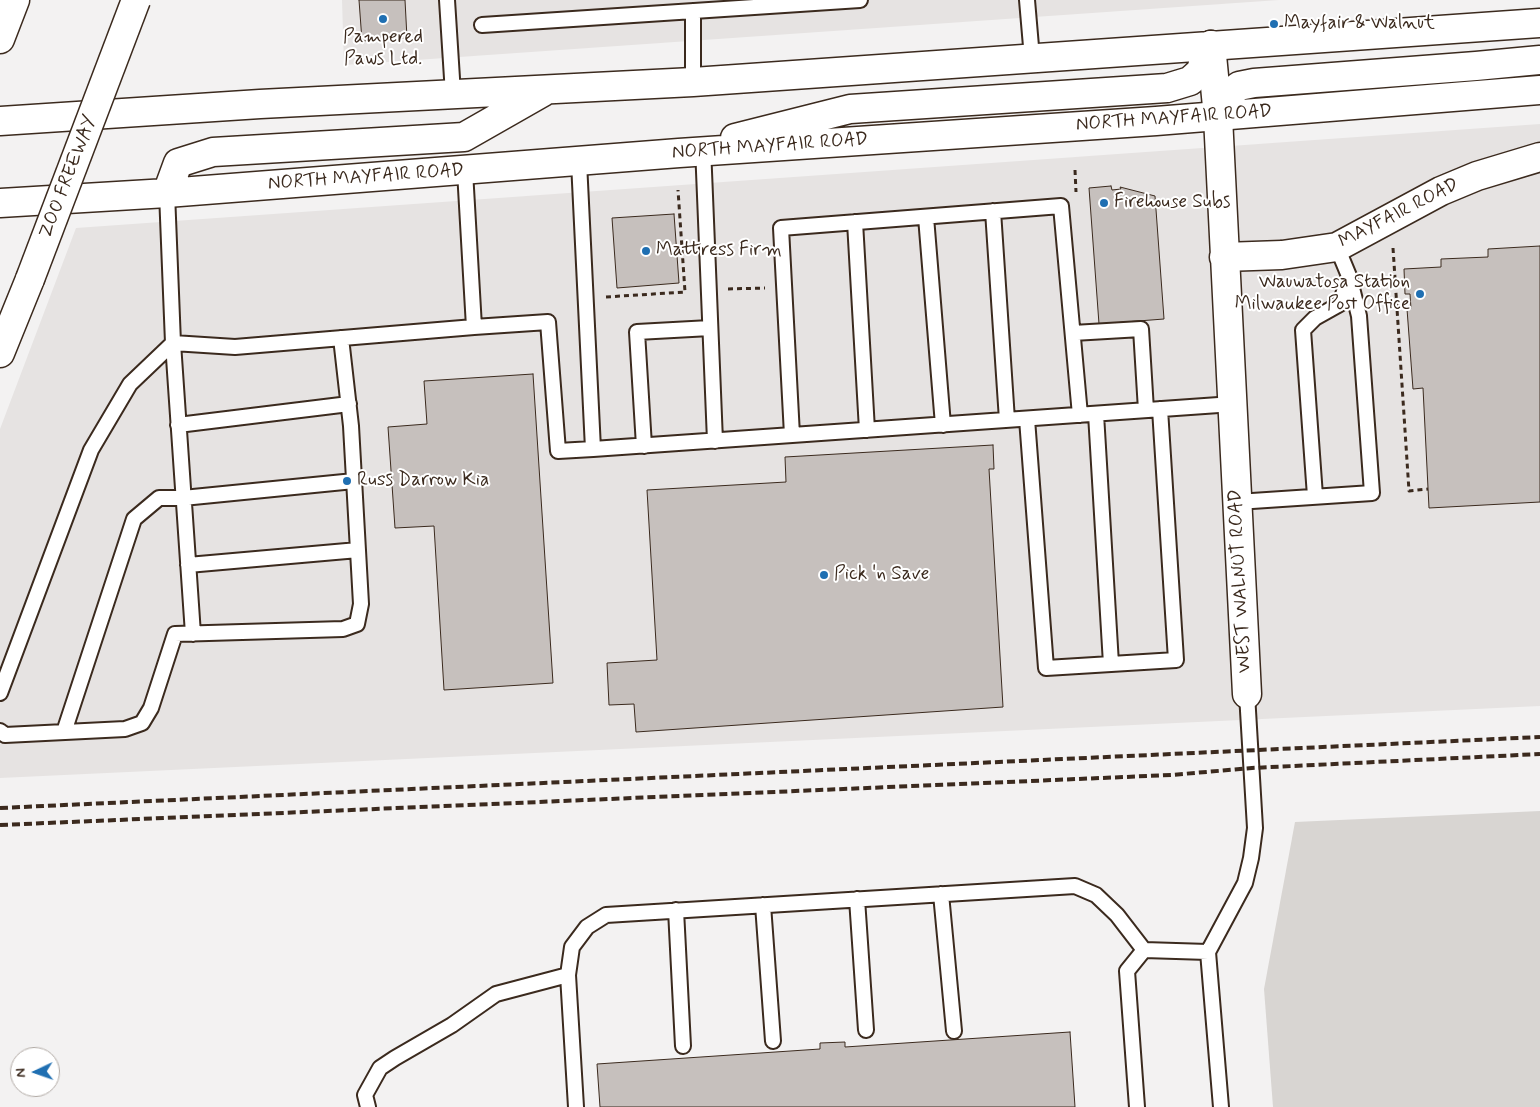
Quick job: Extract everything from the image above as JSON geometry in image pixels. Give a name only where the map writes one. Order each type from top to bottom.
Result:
[{"type":"main road","points":[[0,39],[15,0]]},
{"type":"main road","name":"ZOO FREEWAY","points":[[0,353],[136,0]]},
{"type":"main road","points":[[0,121],[453,94],[693,82],[1540,23]]},
{"type":"main road","points":[[695,151],[792,122],[850,109],[1168,88],[1190,81],[1200,72],[1211,45]]},
{"type":"main road","name":"WEST WALNUT ROAD","points":[[1211,45],[1218,117],[1246,694]]},
{"type":"main road","points":[[1218,117],[1229,94],[1239,86],[1254,83],[1540,60]]},
{"type":"main road","points":[[167,193],[178,164],[212,152],[464,137],[548,89]]},
{"type":"main road","name":"NORTH MAYFAIR ROAD","points":[[0,203],[465,171],[695,151],[1218,117],[1540,90]]},
{"type":"main road","name":"MAYFAIR ROAD","points":[[1224,257],[1282,255],[1336,247],[1441,191],[1476,176],[1540,157]]},
{"type":"lane","points":[[447,0],[453,94]]},
{"type":"lane","points":[[482,25],[692,11],[732,4],[860,0]]},
{"type":"lane","points":[[1027,0],[1032,58]]},
{"type":"lane","points":[[692,11],[693,82]]},
{"type":"lane","points":[[695,151],[710,328],[715,441]]},
{"type":"lane","points":[[579,162],[593,450]]},
{"type":"lane","points":[[465,171],[474,327]]},
{"type":"lane","points":[[167,193],[172,343],[193,634]]},
{"type":"lane","points":[[792,435],[781,228],[1061,206],[1080,415]]},
{"type":"lane","points":[[993,211],[1007,420]]},
{"type":"lane","points":[[926,217],[943,425]]},
{"type":"lane","points":[[855,222],[866,430]]},
{"type":"lane","points":[[1237,502],[1372,493],[1359,316],[1349,276],[1336,247]]},
{"type":"lane","points":[[1315,496],[1304,330],[1315,318],[1340,304],[1349,276]]},
{"type":"lane","points":[[0,693],[91,450],[130,384],[172,343],[235,346],[548,322],[558,451],[1233,404]]},
{"type":"lane","points":[[644,446],[637,332],[710,328]]},
{"type":"lane","points":[[1027,419],[1046,668],[1176,660],[1153,410],[1140,329],[1073,333]]},
{"type":"lane","points":[[0,731],[5,735],[126,730],[142,723],[151,708],[175,634],[343,629],[357,624],[361,604],[358,550],[349,404],[341,338]]},
{"type":"lane","points":[[178,425],[349,404]]},
{"type":"lane","points":[[1096,414],[1111,664]]},
{"type":"lane","points":[[64,732],[134,519],[159,498],[183,498],[354,481]]},
{"type":"lane","points":[[188,565],[358,550]]},
{"type":"lane","name":"WEST WALNUT ROAD","points":[[1208,952],[1245,883],[1251,858],[1255,828],[1246,694]]},
{"type":"lane","points":[[576,1107],[568,974],[572,947],[587,927],[606,915],[1076,886],[1096,895],[1117,915],[1144,950]]},
{"type":"lane","points":[[941,894],[954,1031]]},
{"type":"lane","points":[[857,899],[866,1030]]},
{"type":"lane","points":[[763,905],[773,1041]]},
{"type":"lane","points":[[676,910],[683,1046]]},
{"type":"lane","points":[[1144,950],[1208,952],[1221,1107]]},
{"type":"lane","points":[[1137,1107],[1127,971],[1144,950]]},
{"type":"lane","points":[[368,1107],[365,1095],[380,1068],[395,1058],[452,1025],[496,994],[568,974]]},
{"type":"path","points":[[1075,170],[1077,199]]},
{"type":"path","points":[[605,298],[685,292],[678,190]]},
{"type":"path","points":[[1393,248],[1409,490],[1428,489]]},
{"type":"path","points":[[725,290],[784,286]]},
{"type":"shaded area","points":[[342,0],[1279,0],[344,65]]},
{"type":"shaded area","points":[[1540,124],[1540,706],[0,778],[0,429],[76,228]]},
{"type":"shaded area","points":[[1540,811],[1540,1107],[1273,1107],[1264,989],[1295,822]]},
{"type":"building","name":"Pampered Paws Ltd.","points":[[359,0],[405,0],[407,38],[362,41]]},
{"type":"building","points":[[1111,186],[1112,190],[1121,189],[1120,187],[1155,196],[1164,319],[1099,324],[1089,188]]},
{"type":"building","name":"Mattress Firm","points":[[674,214],[679,283],[617,288],[612,218]]},
{"type":"building","points":[[1540,246],[1540,502],[1429,508],[1423,388],[1413,389],[1407,309],[1411,309],[1410,294],[1405,294],[1404,269],[1441,267],[1441,259],[1488,257],[1488,249]]},
{"type":"building","points":[[533,374],[553,683],[444,690],[434,526],[395,528],[388,427],[427,424],[424,381]]},
{"type":"building","name":"Pick 'n Save","points":[[993,445],[994,469],[989,469],[1003,707],[636,732],[634,704],[609,705],[607,663],[657,660],[647,490],[786,482],[785,457]]},
{"type":"building","points":[[1070,1032],[1075,1107],[600,1107],[597,1064],[820,1049],[820,1043],[845,1042],[845,1047]]},
{"type":"railway","points":[[0,808],[1540,737]]},
{"type":"railway","points":[[0,825],[1171,775],[1252,768],[1540,754]]},
{"type":"place","name":"Pampered Paws Ltd.","points":[[383,19]]},
{"type":"place","name":"Mayfair & Walnut","points":[[1274,24]]},
{"type":"place","name":"Firehouse Subs","points":[[1104,203]]},
{"type":"place","name":"Mattress Firm","points":[[646,251]]},
{"type":"place","name":"Wauwatosa Station Milwaukee Post Office","points":[[1420,294]]},
{"type":"place","name":"Russ Darrow Kia","points":[[347,481]]},
{"type":"place","name":"Pick 'n Save","points":[[824,575]]}]
